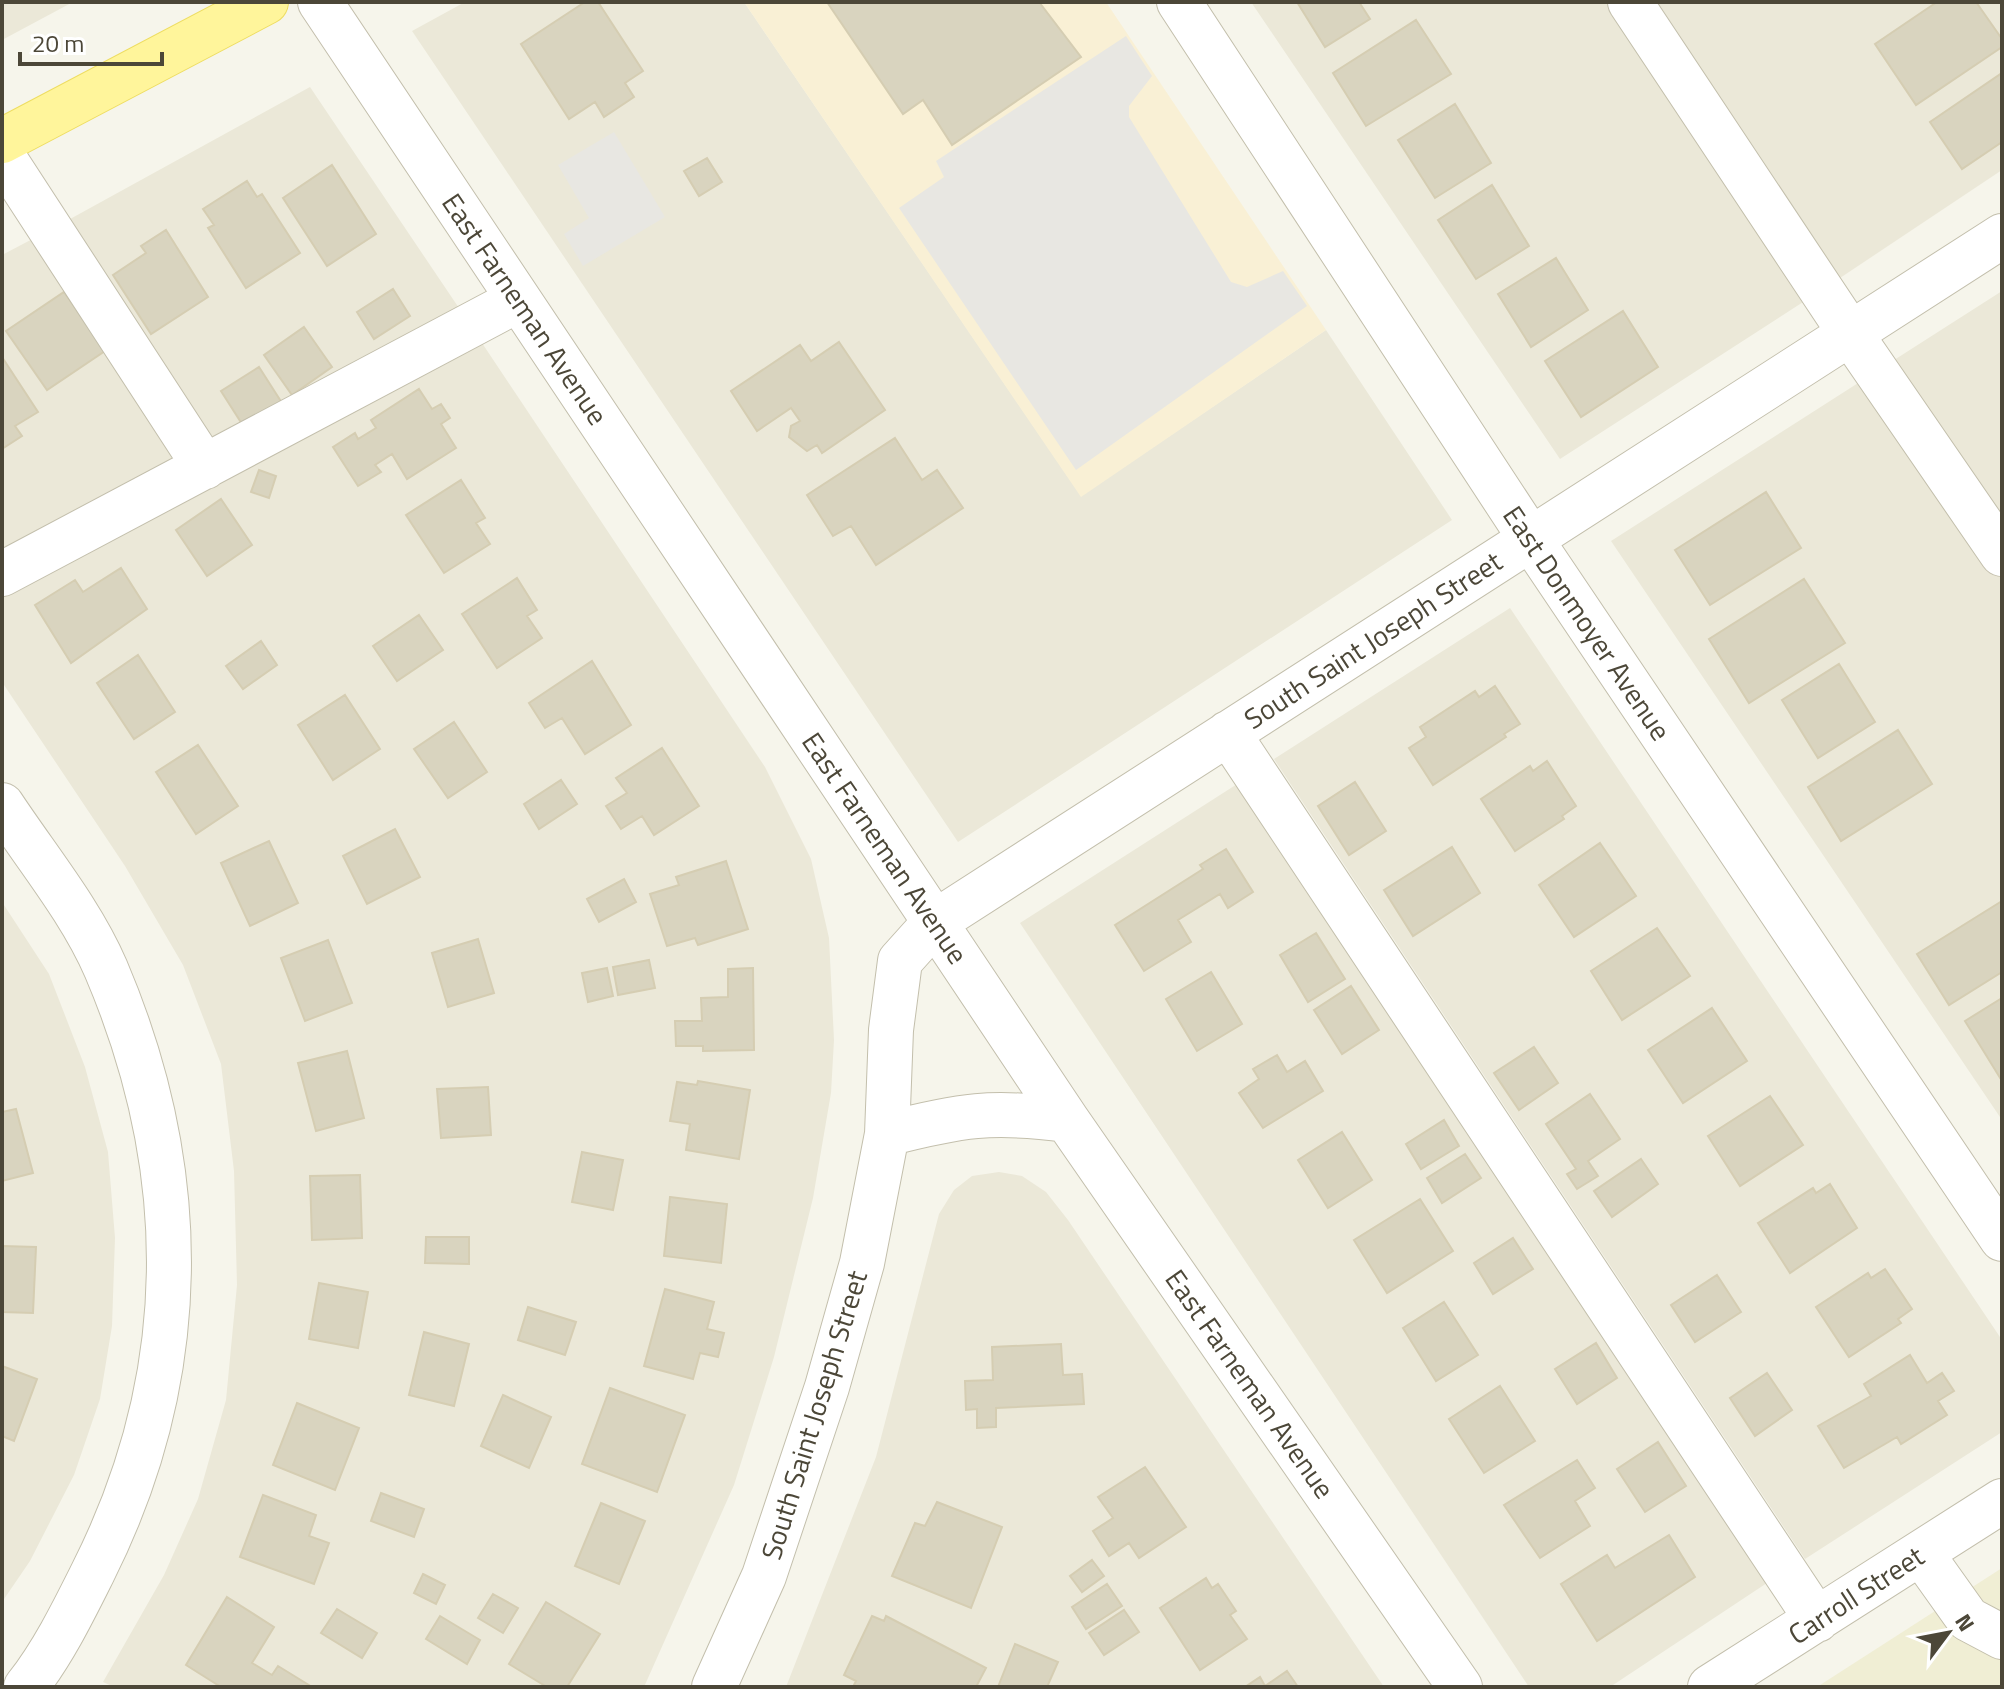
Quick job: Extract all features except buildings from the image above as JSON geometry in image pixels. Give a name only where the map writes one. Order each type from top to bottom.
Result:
[{"type":"main road","points":[[2,141],[266,2]]},
{"type":"street","name":"East Farneman Avenue","points":[[320,2],[1067,1120],[1460,1687]]},
{"type":"street","name":"East Donmoyer Avenue","points":[[1179,2],[1530,538],[2002,1239]]},
{"type":"street","points":[[1630,2],[1850,333],[2002,554]]},
{"type":"street","points":[[2,155],[205,467]]},
{"type":"street","name":"South Saint Joseph Street","points":[[714,1687],[764,1576],[827,1387],[862,1263],[887,1134],[891,1030],[900,961],[935,922],[2002,236]]},
{"type":"street","points":[[2,574],[518,300]]},
{"type":"street","points":[[1228,733],[1817,1620]]},
{"type":"street","points":[[2,805],[82,925],[105,967],[141,1062],[157,1122],[171,1245],[170,1315],[151,1422],[138,1471],[114,1531],[81,1597],[26,1687]]},
{"type":"street","points":[[887,1134],[957,1115],[1011,1112],[1067,1120]]},
{"type":"street","name":"Carroll Street","points":[[1710,1687],[2002,1501]]},
{"type":"street","points":[[1921,1553],[1968,1619],[2002,1637]]},
{"type":"shaded area","points":[[2,2],[73,2],[2,40]]},
{"type":"shaded area","points":[[465,2],[744,2],[1081,496],[1326,330],[1452,520],[958,842],[412,31]]},
{"type":"shaded area","points":[[744,2],[1106,2],[1326,330],[1081,497]]},
{"type":"shaded area","points":[[1251,2],[1616,2],[1814,295],[1560,459]]},
{"type":"shaded area","points":[[1653,2],[2002,2],[2002,170],[1837,280]]},
{"type":"shaded area","points":[[1126,36],[1152,76],[1129,106],[1129,117],[1231,282],[1247,287],[1283,271],[1307,306],[1076,470],[899,208],[944,177],[936,161]]},
{"type":"shaded area","points":[[310,87],[463,314],[211,449],[61,224]]},
{"type":"shaded area","points":[[614,132],[665,217],[583,266],[564,234],[589,218],[558,165]]},
{"type":"shaded area","points":[[42,234],[186,461],[2,556],[2,255]]},
{"type":"shaded area","points":[[2002,291],[2002,1120],[1611,541]]},
{"type":"shaded area","points":[[476,334],[765,767],[811,859],[829,938],[834,1040],[831,1093],[813,1198],[774,1357],[734,1485],[644,1687],[114,1687],[103,1682],[164,1575],[198,1499],[226,1400],[237,1285],[234,1171],[221,1064],[183,965],[125,866],[2,682],[2,588]]},
{"type":"shaded area","points":[[1510,608],[2002,1340],[2002,1432],[1805,1559],[1274,759]]},
{"type":"shaded area","points":[[1245,779],[1779,1575],[1610,1687],[1529,1687],[1020,923]]},
{"type":"shaded area","points":[[2,902],[49,974],[85,1067],[108,1152],[115,1238],[112,1326],[100,1399],[74,1475],[30,1561],[2,1602]]},
{"type":"shaded area","points":[[999,1172],[1022,1176],[1046,1192],[1068,1220],[1384,1687],[786,1687],[876,1457],[939,1214],[954,1190],[972,1176]]},
{"type":"shaded area","points":[[2002,1568],[2002,1687],[1817,1687]]}]
